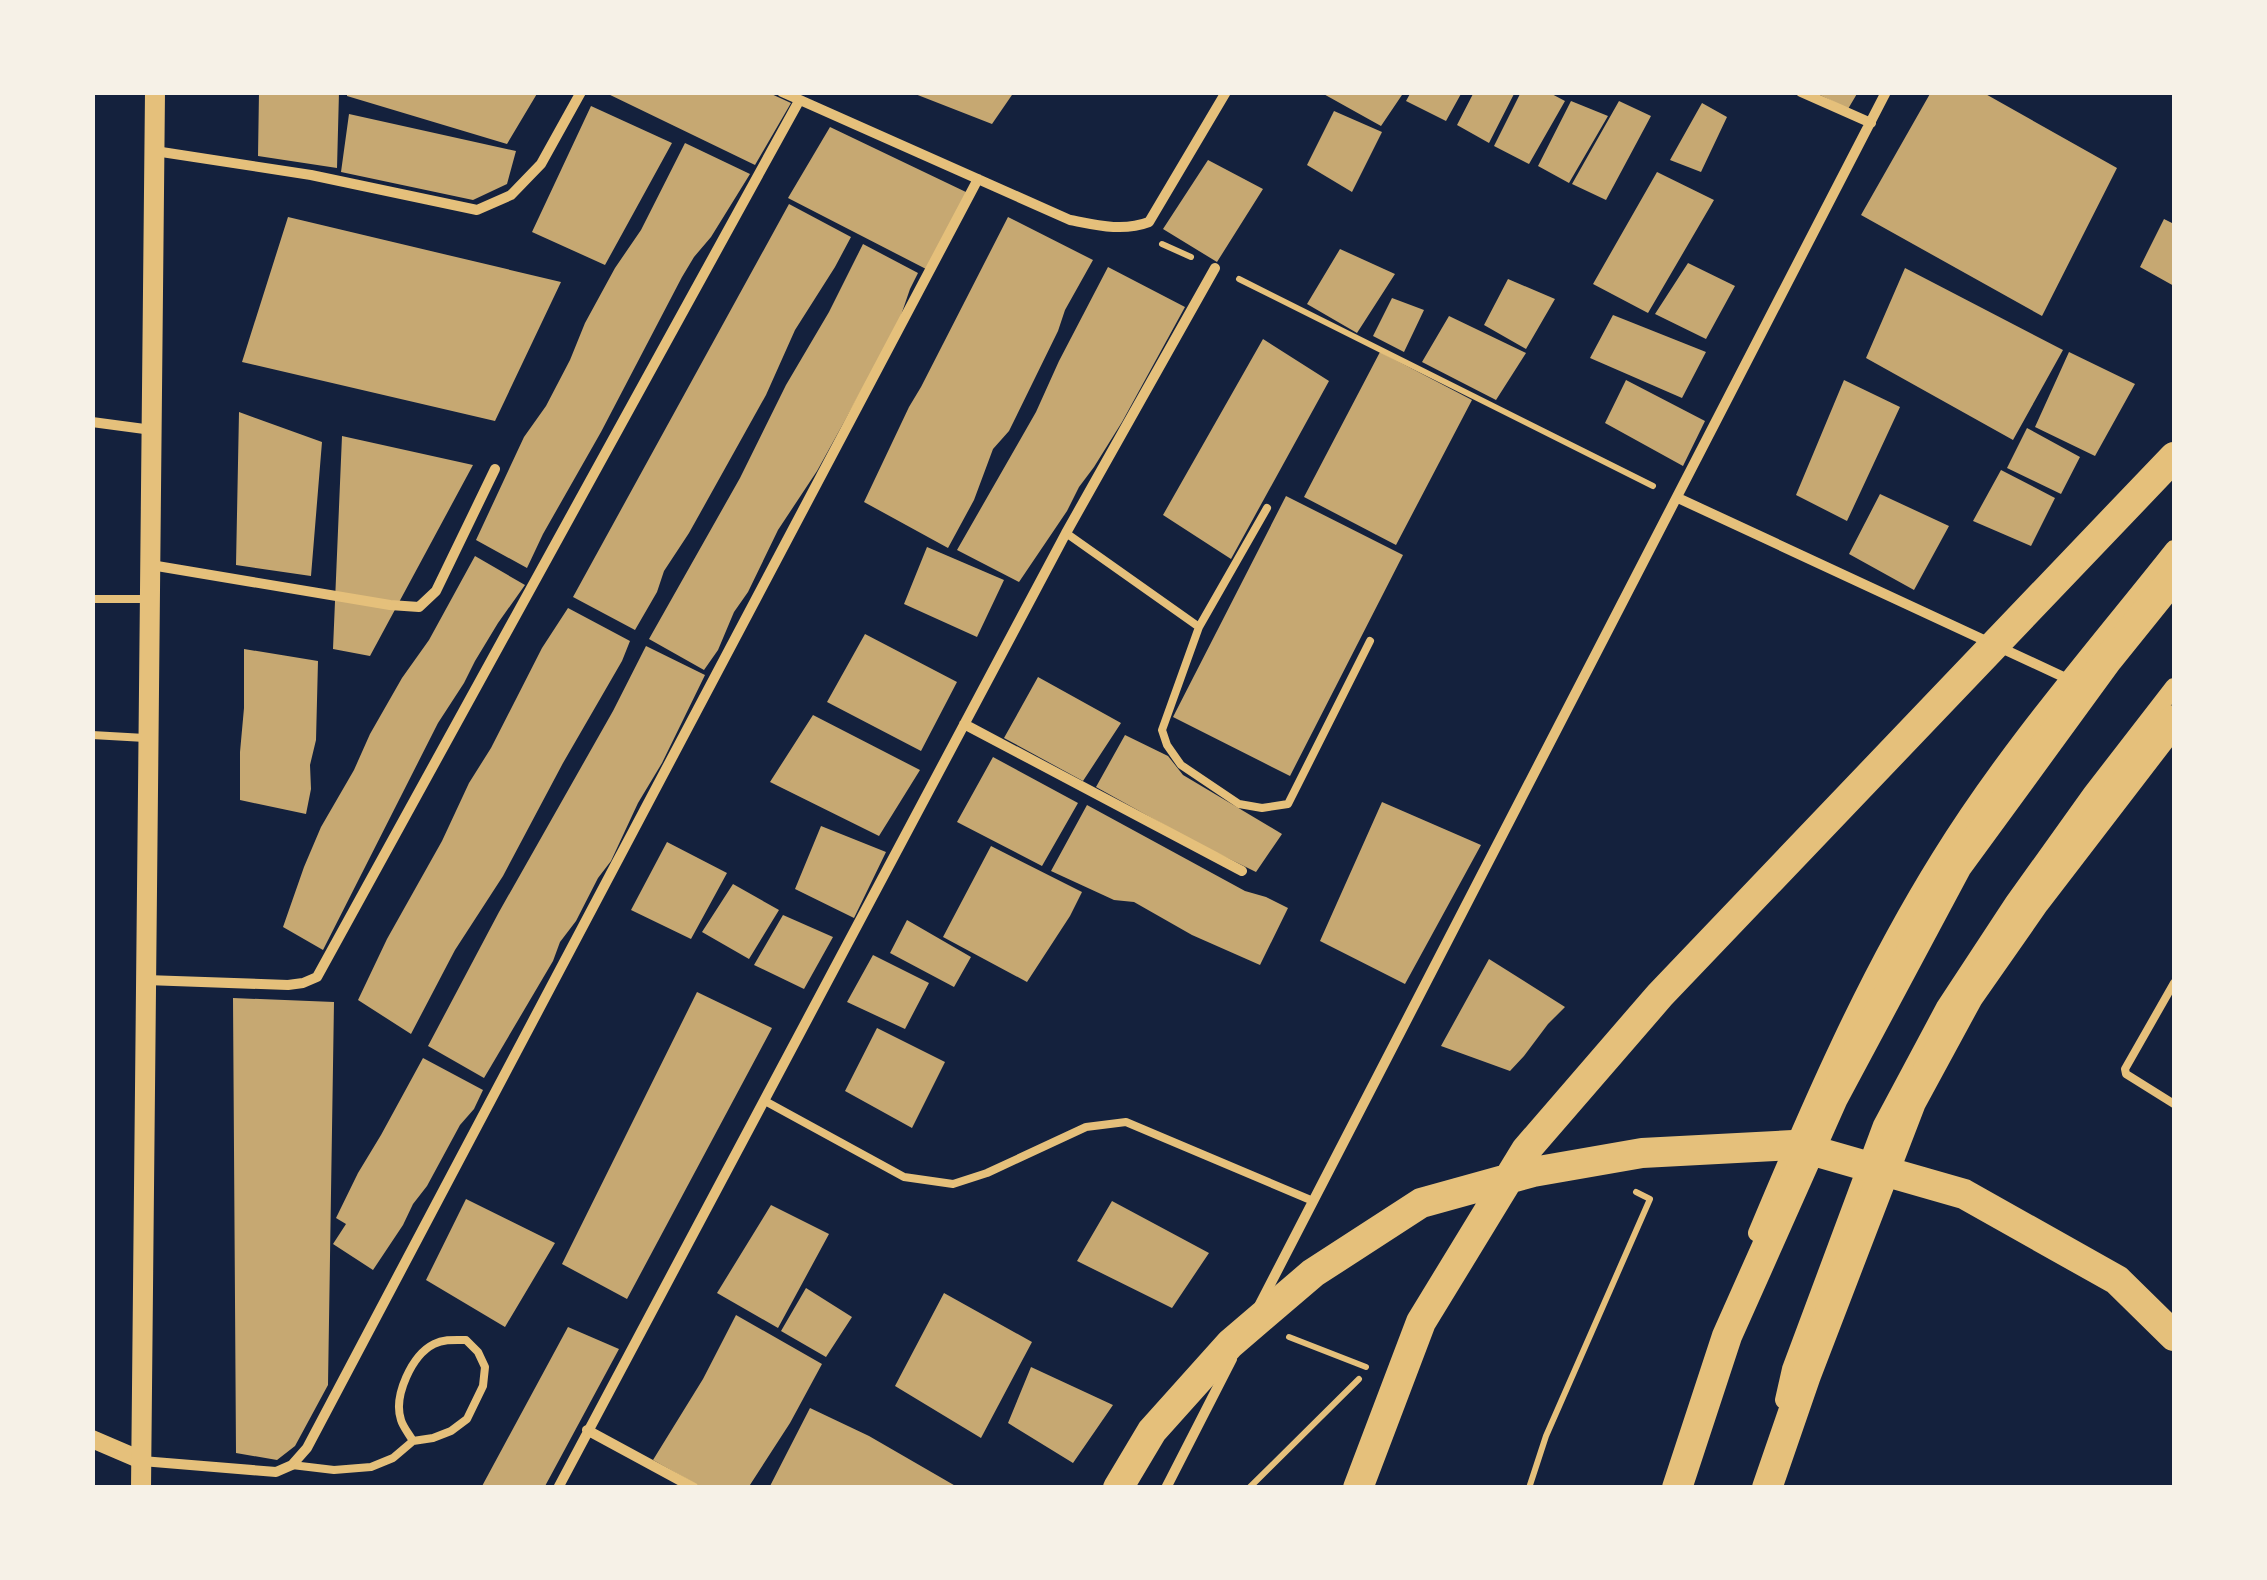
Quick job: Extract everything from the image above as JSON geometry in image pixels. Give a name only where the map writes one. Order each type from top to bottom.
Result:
[{"type":"highway","points":[[1358,1488],[1421,1322],[1526,1150],[1660,995],[2174,456]]},
{"type":"highway","points":[[1677,1488],[1726,1336],[1833,1098],[1957,866],[2108,659],[2174,577]]},
{"type":"highway","points":[[1766,1488],[1911,1102],[1968,997],[2174,720]]},
{"type":"highway","points":[[1118,1488],[1152,1431],[1230,1344],[1313,1273],[1421,1203],[1533,1172],[1642,1153],[1793,1145],[1964,1194],[2117,1280],[2174,1336]]},
{"type":"main road","points":[[141,1488],[156,92]]},
{"type":"street","points":[[155,151],[311,176],[478,210],[512,195],[541,164],[581,92]]},
{"type":"street","points":[[782,92],[1070,220],[1124,227],[1148,222],[1226,92]]},
{"type":"street","points":[[1801,92],[1870,124]]},
{"type":"street","points":[[1166,1488],[1886,92]]},
{"type":"street","points":[[146,980],[288,985],[317,977],[799,102]]},
{"type":"street","points":[[92,1439],[141,1460],[276,1472],[292,1466],[307,1448],[978,179]]},
{"type":"street","points":[[558,1488],[1066,533],[1215,268]]},
{"type":"street","points":[[92,422],[152,430]]},
{"type":"street","points":[[151,565],[419,607],[436,591],[496,468]]},
{"type":"street","points":[[1678,498],[2070,680]]},
{"type":"street","points":[[1667,1488],[1711,1342],[1813,1100],[1871,977],[1941,856],[2013,750],[2174,549]]},
{"type":"street","points":[[1766,1488],[1791,1369],[1882,1125],[1945,1006],[2014,902],[2174,687]]},
{"type":"street","points":[[964,724],[1242,870]]},
{"type":"street","points":[[587,1430],[694,1488]]},
{"type":"lane","points":[[1267,508],[1199,626],[1162,730],[1180,764],[1239,804],[1262,808],[1288,804],[1370,642]]},
{"type":"lane","points":[[1066,533],[1199,626]]},
{"type":"lane","points":[[92,599],[150,600]]},
{"type":"lane","points":[[92,734],[149,738]]},
{"type":"lane","points":[[2174,984],[2125,1069],[2126,1074],[2174,1104]]},
{"type":"lane","points":[[765,1101],[904,1177],[953,1184],[987,1173],[1086,1127],[1126,1122],[1314,1202]]},
{"type":"lane","points":[[292,1466],[334,1470],[371,1467],[393,1458],[413,1440],[433,1438],[451,1430],[467,1418],[483,1386],[485,1367],[466,1340],[434,1344],[411,1367],[403,1385],[400,1419],[413,1440]]},
{"type":"path","points":[[1124,227],[1215,268],[1678,498]]},
{"type":"path","points":[[1529,1488],[1546,1436],[1650,1199],[1635,1191]]},
{"type":"path","points":[[1249,1488],[1368,1367],[1251,1322]]},
{"type":"building","points":[[259,92],[339,92],[337,168],[258,156]]},
{"type":"building","points":[[347,92],[538,92],[507,144],[347,96]]},
{"type":"building","points":[[604,92],[767,92],[791,103],[755,165]]},
{"type":"building","points":[[910,92],[1014,92],[992,124]]},
{"type":"building","points":[[1320,92],[1404,92],[1381,126]]},
{"type":"building","points":[[1411,92],[1462,92],[1446,121],[1406,101]]},
{"type":"building","points":[[1474,92],[1515,92],[1489,143],[1457,125]]},
{"type":"building","points":[[1521,92],[1548,92],[1565,101],[1529,164],[1494,146]]},
{"type":"building","points":[[1814,92],[1858,92],[1848,109]]},
{"type":"building","points":[[1931,92],[1982,92],[2117,168],[2042,316],[1861,215]]},
{"type":"building","points":[[1571,101],[1608,116],[1569,183],[1538,166]]},
{"type":"building","points":[[1619,101],[1651,116],[1606,200],[1572,184]]},
{"type":"building","points":[[1702,103],[1727,117],[1701,172],[1670,160]]},
{"type":"building","points":[[591,106],[672,143],[605,265],[532,232]]},
{"type":"building","points":[[1334,111],[1382,132],[1352,192],[1307,165]]},
{"type":"building","points":[[349,114],[516,151],[507,184],[473,200],[341,172]]},
{"type":"building","points":[[830,127],[968,193],[926,269],[788,198]]},
{"type":"building","points":[[685,143],[750,174],[682,277],[527,568],[476,540],[524,437],[546,406],[585,323],[641,230]]},
{"type":"building","points":[[1208,160],[1263,189],[1217,262],[1163,229]]},
{"type":"building","points":[[1657,172],[1714,200],[1648,313],[1593,284]]},
{"type":"building","points":[[789,204],[851,237],[795,330],[766,395],[664,571],[635,630],[573,597]]},
{"type":"building","points":[[288,217],[561,282],[495,421],[242,362]]},
{"type":"building","points":[[1008,217],[1093,260],[1065,310],[1009,431],[993,449],[974,500],[948,548],[864,502]]},
{"type":"building","points":[[2164,219],[2174,224],[2174,286],[2140,267]]},
{"type":"building","points":[[863,244],[918,273],[898,324],[817,471],[778,530],[718,650],[704,670],[649,639],[740,478]]},
{"type":"building","points":[[1340,249],[1395,274],[1357,333],[1307,304]]},
{"type":"building","points":[[1688,263],[1735,286],[1706,339],[1655,314]]},
{"type":"building","points":[[1108,267],[1185,307],[1122,422],[1019,582],[957,550],[1036,412]]},
{"type":"building","points":[[1905,268],[2063,350],[2013,440],[1866,358]]},
{"type":"building","points":[[1508,279],[1555,299],[1526,349],[1484,325]]},
{"type":"building","points":[[1392,298],[1424,310],[1404,352],[1373,336]]},
{"type":"building","points":[[1613,315],[1706,352],[1682,398],[1590,358]]},
{"type":"building","points":[[1449,316],[1526,353],[1496,400],[1422,362]]},
{"type":"building","points":[[1263,339],[1329,381],[1231,559],[1163,515]]},
{"type":"building","points":[[1380,352],[1472,400],[1396,545],[1304,497]]},
{"type":"building","points":[[2069,352],[2135,384],[2095,456],[2035,427]]},
{"type":"building","points":[[1626,380],[1705,421],[1683,466],[1605,423]]},
{"type":"building","points":[[1844,380],[1900,407],[1847,521],[1796,495]]},
{"type":"building","points":[[239,412],[322,442],[311,576],[236,565]]},
{"type":"building","points":[[2027,428],[2080,457],[2061,494],[2007,468]]},
{"type":"building","points":[[342,436],[473,465],[370,656],[333,649]]},
{"type":"building","points":[[2001,470],[2055,498],[2031,546],[1973,521]]},
{"type":"building","points":[[1880,494],[1949,526],[1914,590],[1849,554]]},
{"type":"building","points":[[1286,496],[1403,555],[1290,776],[1173,717]]},
{"type":"building","points":[[927,547],[1004,580],[977,637],[904,604]]},
{"type":"building","points":[[475,556],[525,585],[438,723],[323,950],[283,927],[304,867],[370,734],[429,640]]},
{"type":"building","points":[[568,608],[630,641],[503,876],[455,950],[411,1034],[358,1000],[469,783]]},
{"type":"building","points":[[865,634],[957,682],[921,751],[827,702]]},
{"type":"building","points":[[646,646],[705,675],[611,861],[560,942],[553,961],[484,1078],[428,1046]]},
{"type":"building","points":[[244,649],[318,661],[316,740],[306,814],[240,800]]},
{"type":"building","points":[[1038,677],[1121,723],[1083,781],[1004,738]]},
{"type":"building","points":[[813,715],[920,770],[879,836],[770,782]]},
{"type":"building","points":[[1125,735],[1168,756],[1183,775],[1282,834],[1256,872],[1096,787]]},
{"type":"building","points":[[993,757],[1078,803],[1042,866],[957,822]]},
{"type":"building","points":[[1382,802],[1481,845],[1405,984],[1320,941]]},
{"type":"building","points":[[1087,805],[1245,891],[1288,908],[1260,965],[1192,935],[1134,902],[1114,900],[1051,871]]},
{"type":"building","points":[[821,826],[886,852],[854,918],[795,889]]},
{"type":"building","points":[[667,842],[727,873],[691,939],[631,910]]},
{"type":"building","points":[[991,846],[1082,892],[1027,982],[943,937]]},
{"type":"building","points":[[733,884],[779,910],[749,959],[702,932]]},
{"type":"building","points":[[783,915],[833,937],[804,989],[754,965]]},
{"type":"building","points":[[907,920],[971,957],[954,987],[890,953]]},
{"type":"building","points":[[873,955],[929,983],[905,1029],[847,1002]]},
{"type":"building","points":[[1489,959],[1565,1007],[1510,1071],[1441,1046]]},
{"type":"building","points":[[697,992],[772,1028],[627,1299],[562,1264]]},
{"type":"building","points":[[233,998],[334,1002],[328,1385],[295,1446],[277,1460],[236,1453]]},
{"type":"building","points":[[877,1028],[945,1062],[912,1128],[845,1091]]},
{"type":"building","points":[[423,1058],[483,1090],[373,1270],[333,1244],[346,1224],[336,1218]]},
{"type":"building","points":[[466,1199],[555,1243],[505,1327],[426,1280]]},
{"type":"building","points":[[1112,1201],[1209,1253],[1172,1308],[1077,1261]]},
{"type":"building","points":[[771,1205],[829,1234],[778,1328],[717,1293]]},
{"type":"building","points":[[806,1288],[852,1317],[826,1357],[781,1331]]},
{"type":"building","points":[[944,1293],[1032,1342],[981,1438],[895,1386]]},
{"type":"building","points":[[736,1315],[822,1364],[748,1488],[703,1488],[653,1460],[703,1379]]},
{"type":"building","points":[[568,1327],[619,1349],[544,1488],[481,1488]]},
{"type":"building","points":[[1031,1367],[1113,1405],[1073,1463],[1008,1423]]},
{"type":"building","points":[[810,1408],[869,1436],[959,1488],[769,1488]]}]
